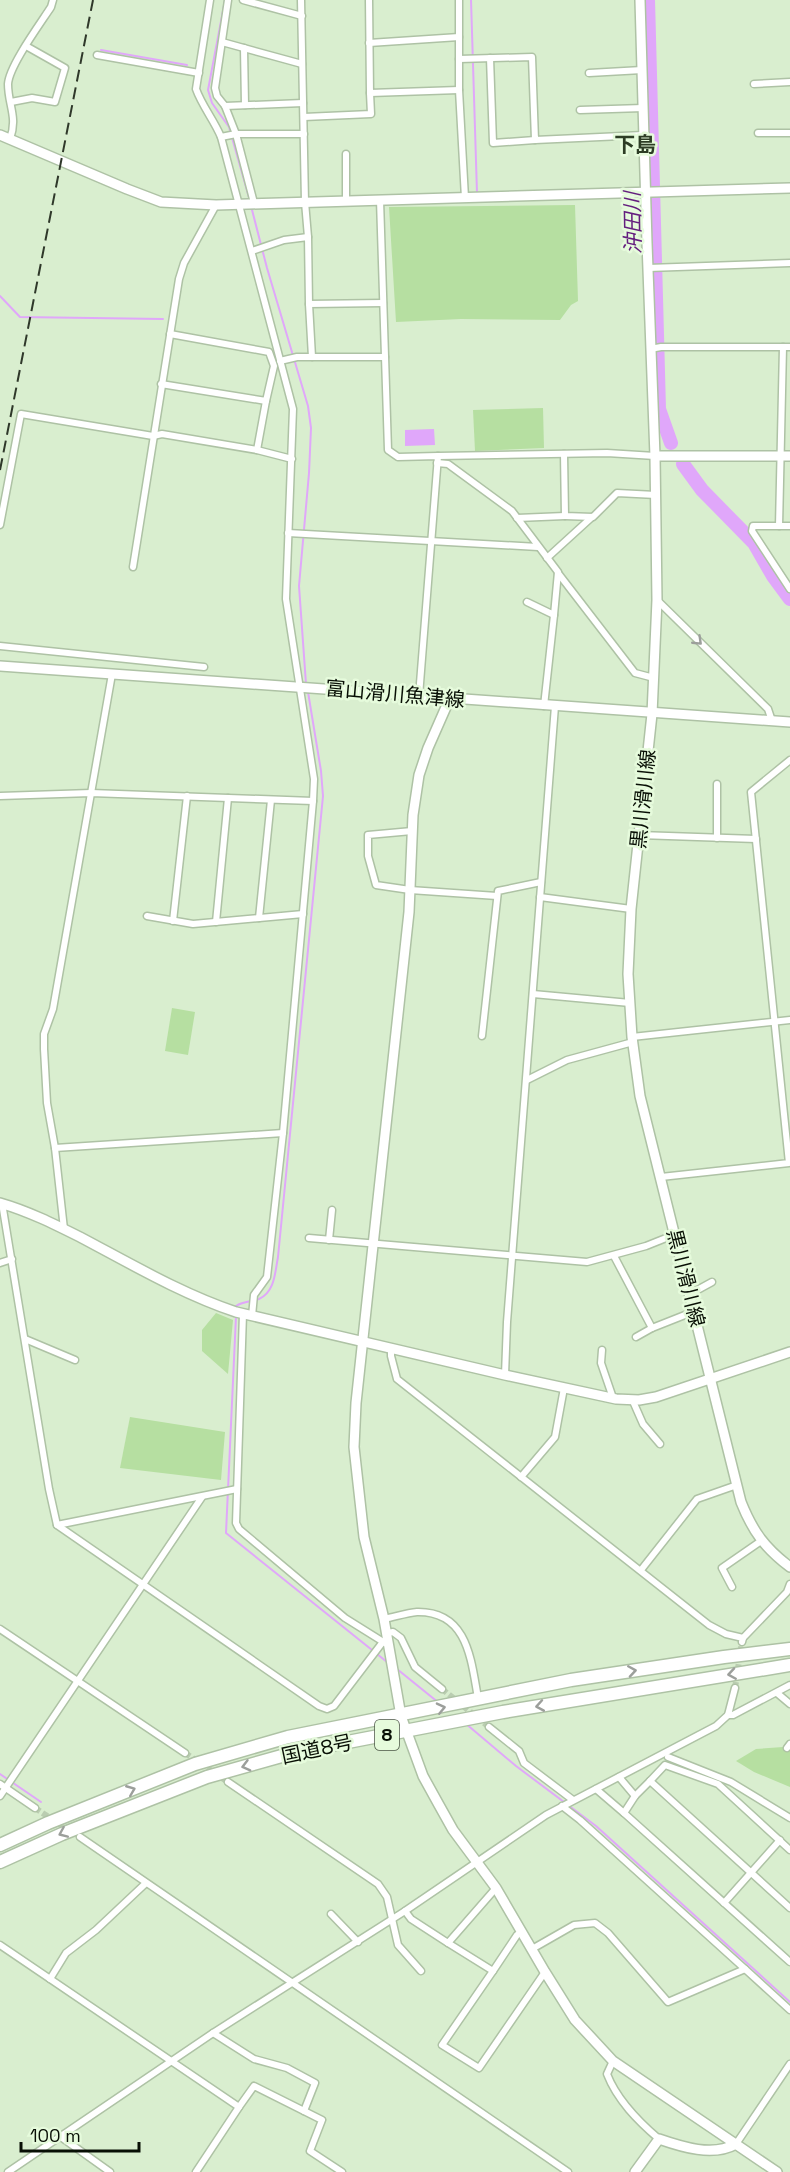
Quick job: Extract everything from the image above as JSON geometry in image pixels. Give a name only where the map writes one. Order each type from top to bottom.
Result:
[{"type":"highway","name":"国道8号","points":[[0,1845],[48,1823],[195,1764],[288,1737],[571,1680],[790,1649]]},
{"type":"highway","name":"国道8号","points":[[0,1862],[62,1834],[207,1777],[296,1752],[503,1712],[790,1665]]},
{"type":"street","points":[[10,139],[14,127],[8,82],[15,64],[51,7],[52,0]]},
{"type":"street","points":[[210,0],[196,89],[221,137],[293,409],[286,599],[314,779],[283,1133],[267,1277],[254,1295],[248,1315],[236,1522],[239,1529],[345,1618],[385,1639]]},
{"type":"street","points":[[228,0],[215,88],[236,134],[254,204]]},
{"type":"street","points":[[243,0],[302,16]]},
{"type":"street","points":[[301,0],[305,202],[312,357]]},
{"type":"street","points":[[304,117],[371,114],[369,0]]},
{"type":"street","points":[[459,0],[459,90],[465,198]]},
{"type":"street","name":"黒川滑川線","points":[[640,0],[655,456],[657,600],[652,714],[631,909],[628,974],[632,1039],[640,1096],[737,1485],[749,1523],[761,1541],[790,1568]]},
{"type":"street","points":[[369,43],[459,37]]},
{"type":"street","points":[[222,42],[303,64]]},
{"type":"street","points":[[11,102],[32,98],[56,102],[65,68],[26,46]]},
{"type":"street","points":[[244,48],[245,105]]},
{"type":"street","points":[[97,55],[199,73]]},
{"type":"street","points":[[459,59],[532,57],[535,140]]},
{"type":"street","points":[[490,58],[493,143],[644,135]]},
{"type":"street","points":[[589,73],[642,70]]},
{"type":"street","points":[[754,84],[790,82]]},
{"type":"street","points":[[370,93],[459,90]]},
{"type":"street","points":[[225,106],[303,103]]},
{"type":"street","points":[[580,110],[643,108]]},
{"type":"street","points":[[758,133],[790,133]]},
{"type":"street","points":[[221,137],[236,134],[304,134]]},
{"type":"street","points":[[0,135],[161,202],[216,205],[790,188]]},
{"type":"street","points":[[346,154],[346,201]]},
{"type":"street","points":[[380,200],[388,450],[398,457],[437,459],[607,453],[655,456],[785,456]]},
{"type":"street","points":[[133,567],[178,279],[184,263],[216,205]]},
{"type":"street","points":[[252,250],[284,240],[308,237]]},
{"type":"street","points":[[648,268],[790,263]]},
{"type":"street","points":[[309,304],[383,303]]},
{"type":"street","points":[[170,334],[269,352],[274,366],[257,450]]},
{"type":"street","points":[[650,349],[661,347],[787,347],[782,397],[785,456],[779,526]]},
{"type":"street","points":[[280,361],[297,357],[385,357]]},
{"type":"street","points":[[161,384],[266,401]]},
{"type":"street","points":[[782,397],[790,397]]},
{"type":"street","points":[[0,525],[21,414],[153,436],[162,434],[257,450],[292,459]]},
{"type":"street","points":[[564,454],[565,516]]},
{"type":"street","points":[[437,459],[448,464],[512,512],[634,673],[654,678]]},
{"type":"street","points":[[419,696],[437,459]]},
{"type":"street","points":[[547,558],[617,493],[656,495]]},
{"type":"street","points":[[517,518],[593,517]]},
{"type":"street","points":[[790,526],[753,526],[752,531],[790,589]]},
{"type":"street","points":[[288,533],[538,547]]},
{"type":"street","points":[[544,706],[558,572]]},
{"type":"street","points":[[657,600],[768,709],[772,721]]},
{"type":"street","points":[[527,602],[554,615]]},
{"type":"street","points":[[0,646],[204,667]]},
{"type":"street","name":"富山滑川魚津線","points":[[0,666],[790,722]]},
{"type":"street","points":[[64,1229],[55,1148],[47,1103],[44,1034],[53,1009],[112,674]]},
{"type":"street","points":[[450,698],[419,775],[412,831],[410,890],[362,1341],[354,1447],[364,1537],[384,1620],[385,1639],[401,1716],[423,1776],[453,1830],[496,1888],[575,2020],[613,2061],[777,2172]]},
{"type":"street","points":[[505,1375],[507,1322],[555,706]]},
{"type":"street","points":[[661,1177],[790,1166],[750,792],[790,760]]},
{"type":"street","points":[[717,784],[717,838]]},
{"type":"street","points":[[0,796],[91,793],[313,801]]},
{"type":"street","points":[[173,921],[187,796]]},
{"type":"street","points":[[216,922],[228,798]]},
{"type":"street","points":[[259,918],[271,800]]},
{"type":"street","points":[[412,831],[368,835],[368,856],[376,885],[410,890],[497,896]]},
{"type":"street","points":[[639,835],[756,839]]},
{"type":"street","points":[[482,1036],[498,891],[541,882]]},
{"type":"street","points":[[540,897],[631,909]]},
{"type":"street","points":[[147,916],[193,924],[303,914]]},
{"type":"street","points":[[533,994],[630,1003]]},
{"type":"street","points":[[527,1080],[567,1060],[632,1039],[790,1020]]},
{"type":"street","points":[[55,1148],[283,1133]]},
{"type":"street","points":[[1,1203],[64,1229],[205,1302],[248,1315],[613,1398],[632,1400],[656,1397],[790,1352]]},
{"type":"street","points":[[1,1203],[57,1525],[319,1706],[327,1709],[334,1706],[385,1639],[393,1632],[401,1638],[415,1667],[442,1689]]},
{"type":"street","points":[[329,1240],[332,1210]]},
{"type":"street","points":[[309,1238],[587,1262],[646,1246],[676,1234]]},
{"type":"street","points":[[614,1256],[652,1328]]},
{"type":"street","points":[[0,1263],[12,1259]]},
{"type":"street","points":[[690,1294],[712,1282]]},
{"type":"street","points":[[636,1337],[694,1311]]},
{"type":"street","points":[[25,1339],[75,1360]]},
{"type":"street","points":[[391,1348],[397,1379],[709,1625],[742,1640],[787,1592],[790,1584]]},
{"type":"street","points":[[602,1350],[602,1363],[613,1398]]},
{"type":"street","points":[[521,1477],[555,1437],[564,1388]]},
{"type":"street","points":[[632,1400],[643,1424],[660,1444]]},
{"type":"street","points":[[641,1570],[697,1499],[737,1485]]},
{"type":"street","points":[[57,1525],[237,1489]]},
{"type":"street","points":[[0,1796],[3,1786],[77,1682],[202,1497]]},
{"type":"street","points":[[732,1587],[722,1568],[761,1541]]},
{"type":"street","points":[[384,1620],[414,1612],[431,1613],[447,1620],[461,1632],[469,1649],[478,1700]]},
{"type":"street","points":[[0,1629],[185,1753]]},
{"type":"street","points":[[728,1714],[733,1715],[790,1685]]},
{"type":"street","points":[[8,2172],[213,2033],[358,1942],[546,1815],[716,1726],[728,1714],[735,1688]]},
{"type":"street","points":[[777,1693],[790,1704]]},
{"type":"street","points":[[489,1727],[519,1751],[524,1763],[573,1800]]},
{"type":"street","points":[[668,1757],[731,1782],[790,1818]]},
{"type":"street","points":[[624,1813],[635,1796],[665,1765],[718,1784],[790,1850]]},
{"type":"street","points":[[619,1777],[635,1796]]},
{"type":"street","points":[[650,1781],[790,1908]]},
{"type":"street","points":[[228,1782],[378,1884],[387,1897],[398,1945],[421,1971]]},
{"type":"street","points":[[3,1786],[35,1808]]},
{"type":"street","points":[[596,1789],[790,1962]]},
{"type":"street","points":[[562,1806],[790,2010]]},
{"type":"street","points":[[80,1837],[568,2172]]},
{"type":"street","points":[[724,1903],[780,1840]]},
{"type":"street","points":[[50,1979],[66,1953],[96,1930],[146,1883]]},
{"type":"street","points":[[448,1943],[496,1888]]},
{"type":"street","points":[[405,1911],[411,1919],[493,1971]]},
{"type":"street","points":[[332,1914],[358,1942]]},
{"type":"street","points":[[532,1949],[574,1925],[595,1923],[608,1933],[668,2002],[745,1969]]},
{"type":"street","points":[[522,1931],[442,2045],[479,2068],[545,1972]]},
{"type":"street","points":[[0,1945],[239,2107]]},
{"type":"street","points":[[213,2033],[254,2059],[287,2068],[315,2083],[304,2111]]},
{"type":"street","points":[[613,2061],[607,2074],[612,2087],[640,2122],[660,2139],[684,2148],[703,2149],[726,2149],[736,2144],[790,2064]]},
{"type":"street","points":[[196,2172],[254,2086],[322,2120],[310,2151],[342,2172]]},
{"type":"street","points":[[61,2137],[110,2172]]},
{"type":"street","points":[[635,2172],[660,2139]]},
{"type":"green space","points":[[575,205],[578,301],[571,305],[560,320],[461,319],[396,322],[389,207]]},
{"type":"green space","points":[[543,408],[544,448],[475,451],[473,410]]},
{"type":"green space","points":[[172,1008],[195,1012],[188,1055],[165,1051]]},
{"type":"green space","points":[[216,1313],[233,1320],[228,1374],[202,1351],[202,1330]]},
{"type":"green space","points":[[130,1417],[225,1432],[221,1480],[120,1468]]},
{"type":"green space","points":[[783,1747],[790,1749],[790,1787],[754,1772],[736,1761],[756,1749]]},
{"type":"shaded area","points":[[434,429],[435,445],[405,446],[405,430]]},
{"type":"waterway","points":[[225,0],[208,90],[212,103],[229,127],[250,201]]},
{"type":"waterway","points":[[471,0],[477,193]]},
{"type":"waterway","name":"沖田川","points":[[648,0],[659,409],[671,443]]},
{"type":"waterway","points":[[101,50],[187,65]]},
{"type":"waterway","points":[[251,206],[308,406],[311,428],[299,586],[306,684]]},
{"type":"waterway","points":[[0,296],[20,317],[163,319]]},
{"type":"waterway","name":"沖田川","points":[[683,464],[702,490],[754,543],[773,576],[790,599]]},
{"type":"waterway","points":[[236,1310],[236,1306],[259,1299],[268,1292],[278,1257],[323,796],[308,692]]},
{"type":"waterway","points":[[236,1316],[226,1533],[387,1662]]},
{"type":"waterway","points":[[397,1669],[439,1703]]},
{"type":"waterway","points":[[465,1723],[516,1766],[596,1826],[790,2002]]},
{"type":"waterway","points":[[0,1774],[41,1802]]},
{"type":"tunnel","points":[[735,1688],[742,1642]]},
{"type":"tunnel","points":[[442,1689],[489,1727]]},
{"type":"tunnel","points":[[185,1753],[228,1782]]},
{"type":"tunnel","points":[[35,1808],[70,1831]]},
{"type":"railway","points":[[0,470],[93,0]]},
{"type":"district","name":"下島","points":[[635,145]]}]
